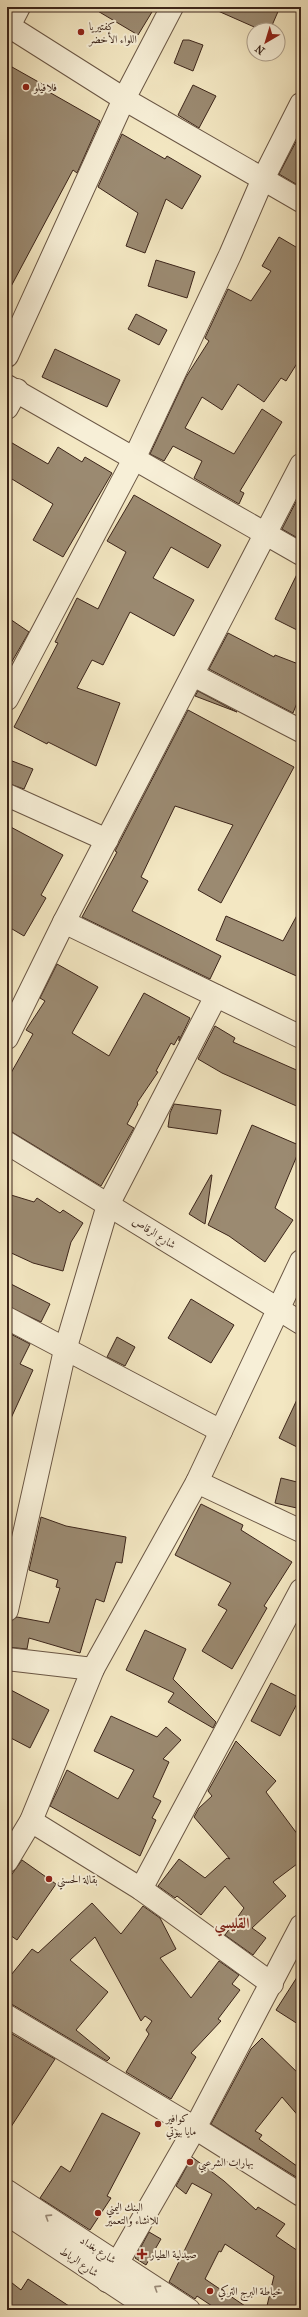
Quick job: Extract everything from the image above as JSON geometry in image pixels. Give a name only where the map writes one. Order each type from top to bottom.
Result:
[{"type":"street","points":[[7,356],[124,99],[172,7]]},
{"type":"street","points":[[10,22],[124,99],[262,181],[301,201]]},
{"type":"street","points":[[7,699],[134,459],[230,256],[262,181],[301,104]]},
{"type":"street","points":[[10,395],[134,459],[301,554]]},
{"type":"street","points":[[8,1032],[301,465]]},
{"type":"street","points":[[193,675],[301,731]]},
{"type":"street","points":[[7,795],[107,840]]},
{"type":"street","points":[[64,922],[301,1036]]},
{"type":"street","points":[[7,1610],[14,1553],[65,1350],[108,1205],[216,996]]},
{"type":"street","name":"شارع الرقاص","points":[[7,1142],[301,1323]]},
{"type":"street","points":[[7,1861],[31,1821],[93,1669],[197,1482],[301,1261]]},
{"type":"street","points":[[7,1318],[65,1350],[222,1430]]},
{"type":"street","points":[[197,1482],[301,1531]]},
{"type":"street","points":[[140,1889],[301,1590]]},
{"type":"street","points":[[7,1659],[93,1669]]},
{"type":"street","points":[[31,1821],[140,1889],[272,1984]]},
{"type":"street","points":[[107,2281],[195,2128],[272,1984],[301,1926]]},
{"type":"street","points":[[7,2016],[195,2128],[301,2195]]},
{"type":"street","name":"شارع بغداد","points":[[7,2191],[118,2262],[189,2310]]},
{"type":"street","name":"شارع الرباط","points":[[7,2214],[152,2310]]},
{"type":"building","points":[[91,7],[155,7],[138,35]]},
{"type":"building","points":[[209,7],[280,7],[273,22],[246,22],[246,23]]},
{"type":"building","points":[[183,40],[189,40],[203,45],[193,71],[174,63]]},
{"type":"building","points":[[12,67],[51,89],[49,92],[100,121],[77,173],[73,170],[7,294],[7,75]]},
{"type":"building","points":[[193,85],[216,96],[199,128],[178,115]]},
{"type":"building","points":[[301,132],[301,187],[279,174]]},
{"type":"building","points":[[122,134],[165,159],[167,156],[201,176],[182,209],[166,199],[145,253],[126,246],[138,213],[98,187]]},
{"type":"building","points":[[279,237],[301,250],[301,357],[286,381],[281,378],[264,402],[238,384],[222,410],[202,397],[185,428],[234,454],[262,409],[282,422],[240,491],[244,493],[239,504],[194,478],[202,461],[173,446],[164,461],[150,454],[186,377],[209,341],[205,338],[228,289],[251,301],[271,271],[262,266]]},
{"type":"building","points":[[156,260],[195,272],[187,298],[148,286]]},
{"type":"building","points":[[136,314],[167,330],[159,345],[128,329]]},
{"type":"building","points":[[55,349],[120,380],[107,407],[42,377]]},
{"type":"building","points":[[7,440],[48,464],[58,447],[82,462],[85,457],[112,473],[63,557],[33,540],[53,504],[7,476]]},
{"type":"building","points":[[301,492],[301,540],[282,529]]},
{"type":"building","points":[[134,495],[221,545],[208,568],[171,547],[153,578],[194,600],[174,636],[130,612],[103,665],[92,660],[77,688],[120,703],[96,766],[14,727],[58,643],[55,642],[77,598],[98,609],[126,552],[107,541]]},
{"type":"building","points":[[301,566],[301,621],[297,630],[275,619]]},
{"type":"building","points":[[7,617],[29,632],[7,670]]},
{"type":"building","points":[[228,633],[274,657],[275,655],[301,665],[301,693],[293,713],[209,669]]},
{"type":"building","points":[[198,691],[237,712],[195,696]]},
{"type":"building","points":[[188,710],[294,767],[221,903],[198,890],[233,825],[175,806],[141,877],[148,881],[132,911],[221,956],[210,979],[82,917],[117,852],[115,851]]},
{"type":"building","points":[[7,759],[33,769],[24,789],[7,783]]},
{"type":"building","points":[[7,825],[63,855],[41,895],[46,898],[24,936],[7,926]]},
{"type":"building","points":[[301,908],[301,978],[216,940],[226,916],[283,941]]},
{"type":"building","points":[[57,964],[98,987],[72,1033],[109,1056],[144,993],[190,1018],[179,1041],[179,1036],[174,1045],[171,1043],[156,1071],[158,1072],[137,1103],[138,1104],[127,1124],[134,1128],[101,1186],[7,1129],[7,1080],[33,1034],[26,1030],[45,1001],[40,998]]},
{"type":"building","points":[[215,1026],[235,1038],[233,1042],[301,1072],[301,1108],[222,1073],[198,1059]]},
{"type":"building","points":[[174,1104],[221,1110],[217,1134],[168,1127],[170,1113]]},
{"type":"building","points":[[252,1125],[301,1146],[275,1208],[293,1220],[265,1262],[229,1236],[208,1225]]},
{"type":"building","points":[[212,1175],[205,1224],[189,1214]]},
{"type":"building","points":[[11,1195],[34,1202],[37,1198],[60,1213],[63,1210],[83,1223],[71,1242],[63,1271],[33,1263],[7,1251],[7,1207]]},
{"type":"building","points":[[7,1282],[50,1304],[41,1322],[7,1306]]},
{"type":"building","points":[[191,1299],[234,1325],[211,1363],[168,1338]]},
{"type":"building","points":[[7,1332],[30,1344],[20,1364],[33,1370],[7,1427]]},
{"type":"building","points":[[117,1337],[135,1347],[125,1366],[107,1357]]},
{"type":"building","points":[[301,1391],[301,1449],[279,1438]]},
{"type":"building","points":[[281,1478],[301,1483],[301,1509],[275,1503]]},
{"type":"building","points":[[201,1504],[243,1525],[241,1530],[292,1562],[264,1606],[267,1608],[232,1669],[202,1651],[227,1610],[218,1605],[231,1583],[175,1555]]},
{"type":"building","points":[[41,1517],[66,1526],[126,1537],[122,1563],[116,1562],[104,1602],[96,1599],[80,1653],[29,1638],[27,1649],[7,1647],[7,1622],[17,1617],[49,1623],[60,1588],[56,1587],[58,1580],[29,1570]]},
{"type":"building","points":[[145,1630],[186,1649],[173,1679],[216,1722],[213,1728],[168,1702],[174,1693],[126,1670]]},
{"type":"building","points":[[271,1683],[300,1698],[280,1736],[251,1721]]},
{"type":"building","points":[[7,1688],[49,1710],[30,1748],[7,1736]]},
{"type":"building","points":[[111,1716],[157,1737],[166,1727],[181,1740],[163,1759],[169,1762],[153,1797],[161,1801],[152,1818],[156,1820],[140,1856],[50,1806],[67,1770],[118,1799],[134,1770],[94,1751]]},
{"type":"building","points":[[236,1741],[276,1781],[266,1792],[301,1839],[301,1861],[273,1882],[286,1896],[252,1928],[266,1938],[253,1955],[225,1935],[244,1908],[225,1886],[201,1915],[177,1896],[175,1898],[158,1886],[179,1859],[205,1878],[227,1858],[230,1859],[194,1817],[199,1808],[212,1796],[208,1791]]},
{"type":"building","points":[[22,1860],[56,1884],[17,1940],[7,1933],[7,1881]]},
{"type":"building","points":[[92,1903],[121,1934],[143,1906],[160,1918],[176,1949],[160,1958],[191,1998],[219,1961],[239,1975],[232,1984],[240,1990],[218,2019],[221,2021],[191,2053],[196,2057],[171,2099],[126,2072],[149,2034],[146,2030],[152,2021],[145,2016],[141,2021],[95,1937],[70,1960],[108,1992],[76,2030],[110,2058],[107,2061],[13,2005],[7,2004],[7,1980],[32,1949],[38,1953]]},
{"type":"building","points":[[301,1971],[301,2026],[276,2010]]},
{"type":"building","points":[[7,2031],[55,2059],[7,2133]]},
{"type":"building","points":[[262,2038],[301,2076],[301,2119],[282,2097],[255,2131],[262,2135],[259,2139],[301,2169],[296,2177],[211,2124],[251,2049]]},
{"type":"building","points":[[102,2113],[140,2133],[107,2196],[111,2198],[90,2230],[40,2198],[61,2166],[70,2172]]},
{"type":"building","points":[[192,2157],[224,2181],[256,2210],[258,2207],[285,2224],[276,2236],[301,2253],[301,2310],[266,2310],[274,2276],[225,2244],[221,2252],[219,2251],[205,2279],[251,2310],[218,2310],[197,2296],[195,2299],[169,2282],[212,2194],[192,2183],[186,2194],[176,2186]]},
{"type":"building","points":[[149,2232],[161,2239],[146,2265],[135,2258]]},
{"type":"building","points":[[7,2279],[21,2290],[28,2279],[75,2310],[7,2310]]},
{"type":"place","name":"كفتيريا اللواء الأخضر","points":[[81,32]]},
{"type":"place","name":"فلافيلو","points":[[26,87]]},
{"type":"place","name":"بقالة الحسني","points":[[49,1879]]},
{"type":"place","name":"كوافير مايا بيوتي","points":[[158,2124]]},
{"type":"place","name":"بهارات الشرعبي","points":[[190,2162]]},
{"type":"place","name":"البنك اليمني للانشاء والتعمير","points":[[98,2213]]},
{"type":"place","name":"صيدلية الطيار","points":[[142,2254]]},
{"type":"place","name":"خياطة البرج التركي","points":[[210,2291]]},
{"type":"district","name":"القليسي","points":[[232,1923]]}]
